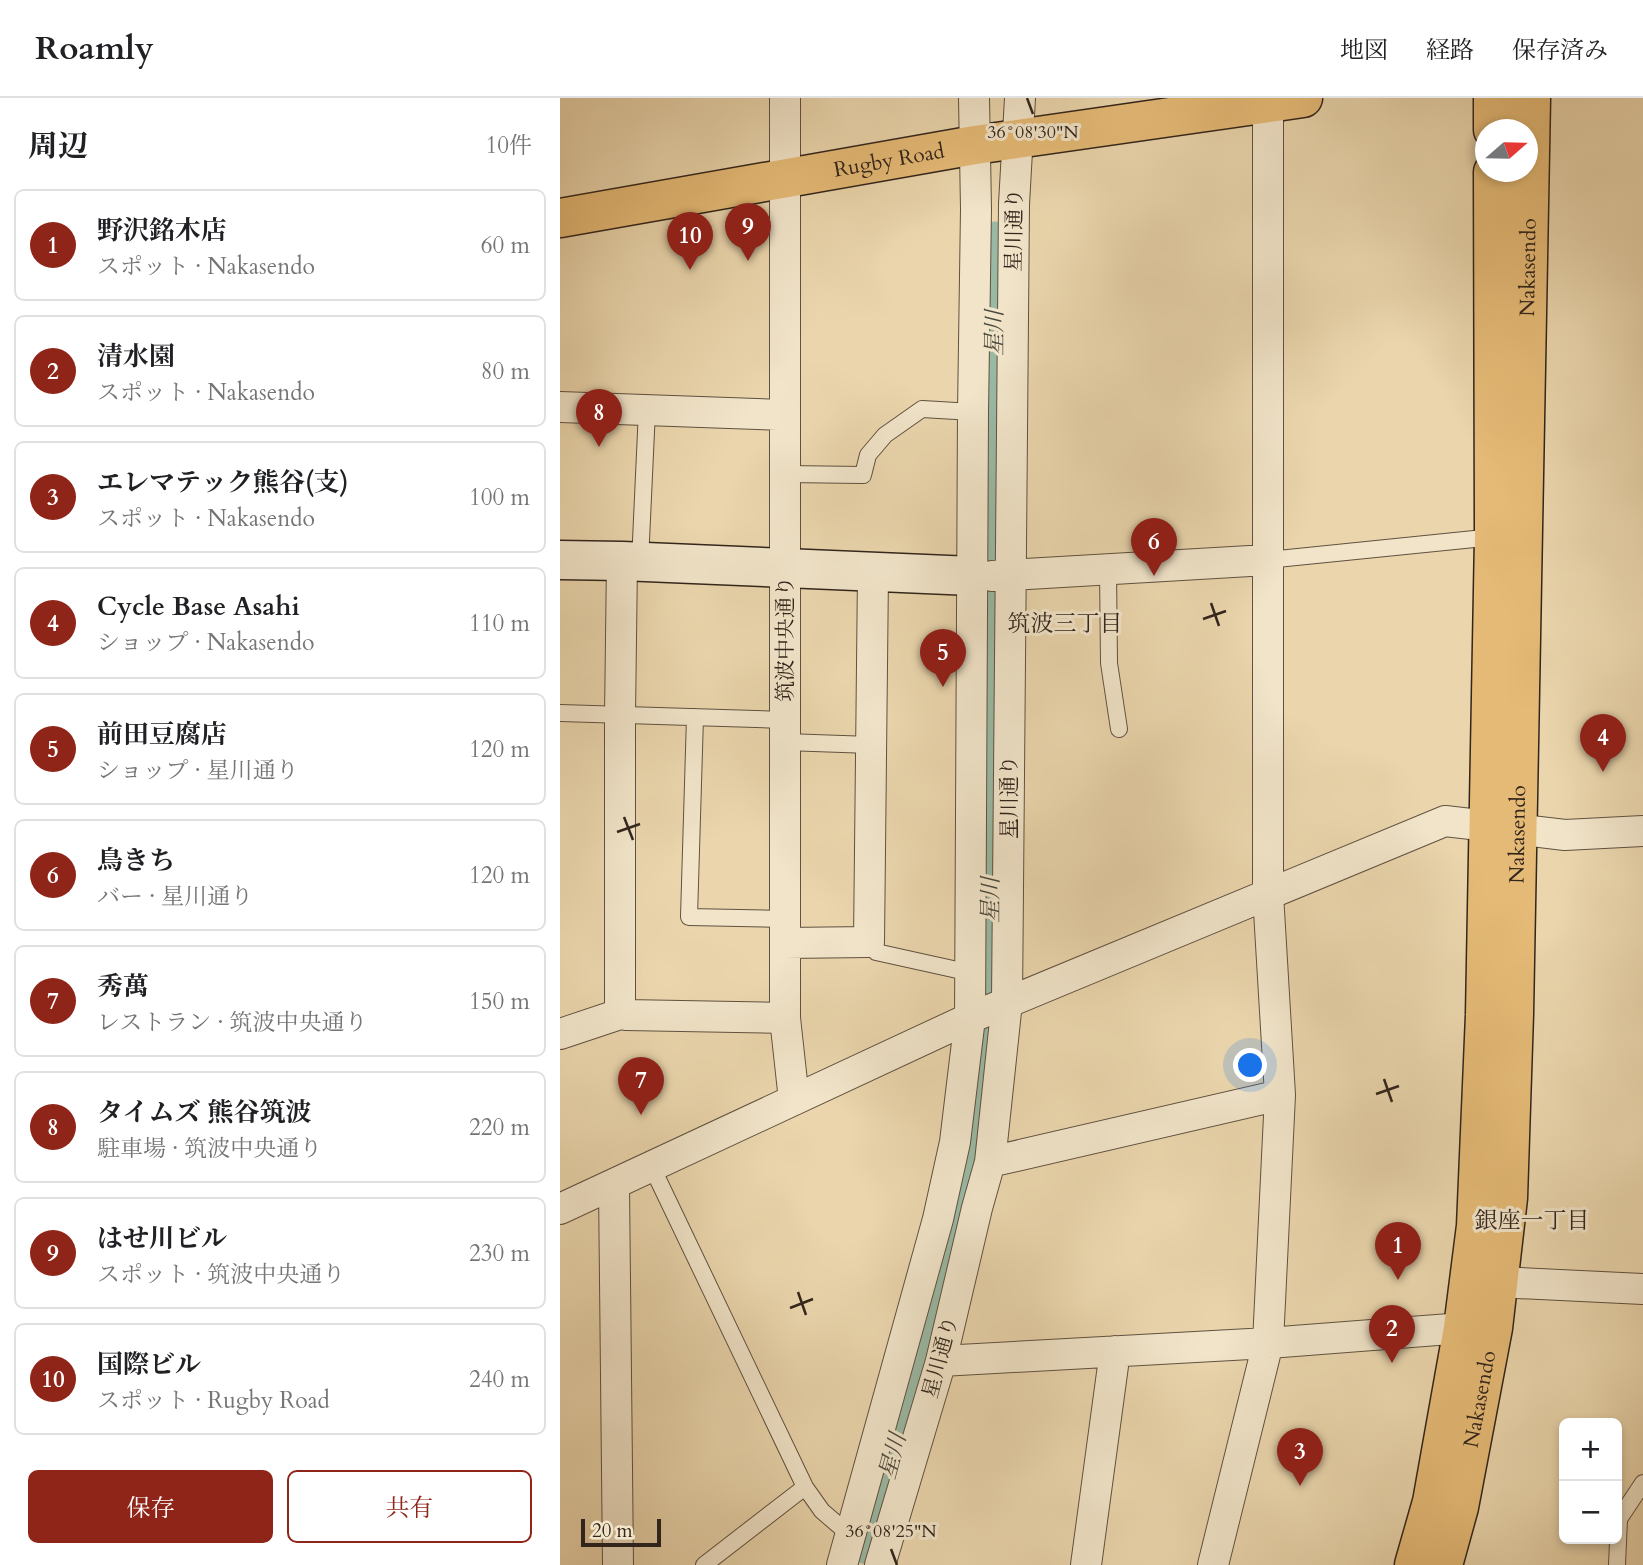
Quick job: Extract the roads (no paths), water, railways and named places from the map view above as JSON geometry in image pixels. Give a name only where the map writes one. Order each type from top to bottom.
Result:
[{"type":"main road","points":[[1493,98],[1493,119]]},
{"type":"main road","name":"Nakasendo","points":[[1443,1565],[1459,1507],[1493,1328],[1476,1226],[1485,1015],[1503,827],[1531,98]]},
{"type":"main road","name":"Rugby Road","points":[[560,218],[975,145],[1280,100]]},
{"type":"main road","name":"Nakasendo","points":[[1493,182],[1494,537],[1503,827]]},
{"type":"main road","name":"Nakasendo","points":[[1414,1565],[1432,1502],[1463,1328],[1484,1281]]},
{"type":"street","name":"筑波中央通り","points":[[785,98],[785,1018],[794,1100]]},
{"type":"street","name":"星川通り","points":[[842,1565],[938,1219],[955,1142],[970,1018],[976,209],[974,98]]},
{"type":"street","name":"星川通り","points":[[880,1565],[941,1361],[990,1162],[1007,1002],[1013,204],[1020,98]]},
{"type":"street","points":[[1213,1565],[1268,1343],[1280,1095],[1268,894],[1267,560],[1280,100]]},
{"type":"street","points":[[560,407],[785,415]]},
{"type":"street","points":[[560,560],[1011,576],[1267,560]]},
{"type":"street","points":[[620,1014],[620,715],[631,561]]},
{"type":"street","points":[[785,931],[869,942],[873,573]]},
{"type":"street","points":[[560,1209],[970,1018],[1445,821],[1564,835],[1643,831]]},
{"type":"street","points":[[560,1034],[620,1014],[785,1018]]},
{"type":"street","points":[[990,1162],[1280,1095]]},
{"type":"street","points":[[614,1185],[618,1565]]},
{"type":"street","points":[[1484,1281],[1643,1289]]},
{"type":"street","points":[[941,1361],[1268,1343],[1463,1328]]},
{"type":"street","points":[[1086,1565],[1115,1351]]},
{"type":"lane","points":[[785,474],[863,475],[868,455],[885,435],[922,409],[973,412]]},
{"type":"lane","points":[[631,561],[647,410]]},
{"type":"lane","points":[[1267,560],[1494,537]]},
{"type":"lane","points":[[1108,570],[1109,663],[1119,729]]},
{"type":"lane","points":[[560,713],[695,717],[871,745]]},
{"type":"lane","points":[[695,717],[689,918],[785,931]]},
{"type":"lane","points":[[869,942],[876,952],[971,973]]},
{"type":"lane","points":[[652,1167],[805,1487],[821,1511],[850,1535]]},
{"type":"lane","points":[[1617,1565],[1619,1519],[1643,1483]]},
{"type":"lane","points":[[704,1565],[805,1487]]},
{"type":"waterway","name":"星川","points":[[869,1540],[962,1195],[989,1004],[995,246]]},
{"type":"place","name":"はせ川ビル","points":[[748,261]]},
{"type":"place","name":"国際ビル","points":[[690,270]]},
{"type":"place","name":"タイムズ 熊谷筑波","points":[[599,447]]},
{"type":"place","name":"鳥きち","points":[[1154,576]]},
{"type":"place","name":"前田豆腐店","points":[[943,687]]},
{"type":"place","name":"Cycle Base Asahi","points":[[1603,772]]},
{"type":"place","name":"秀萬","points":[[641,1115]]},
{"type":"place","name":"野沢銘木店","points":[[1398,1280]]},
{"type":"place","name":"清水園","points":[[1392,1363]]},
{"type":"place","name":"エレマテック熊谷(支)","points":[[1300,1486]]},
{"type":"district","name":"筑波三丁目","points":[[1065,623]]},
{"type":"district","name":"銀座一丁目","points":[[1532,1220]]}]
